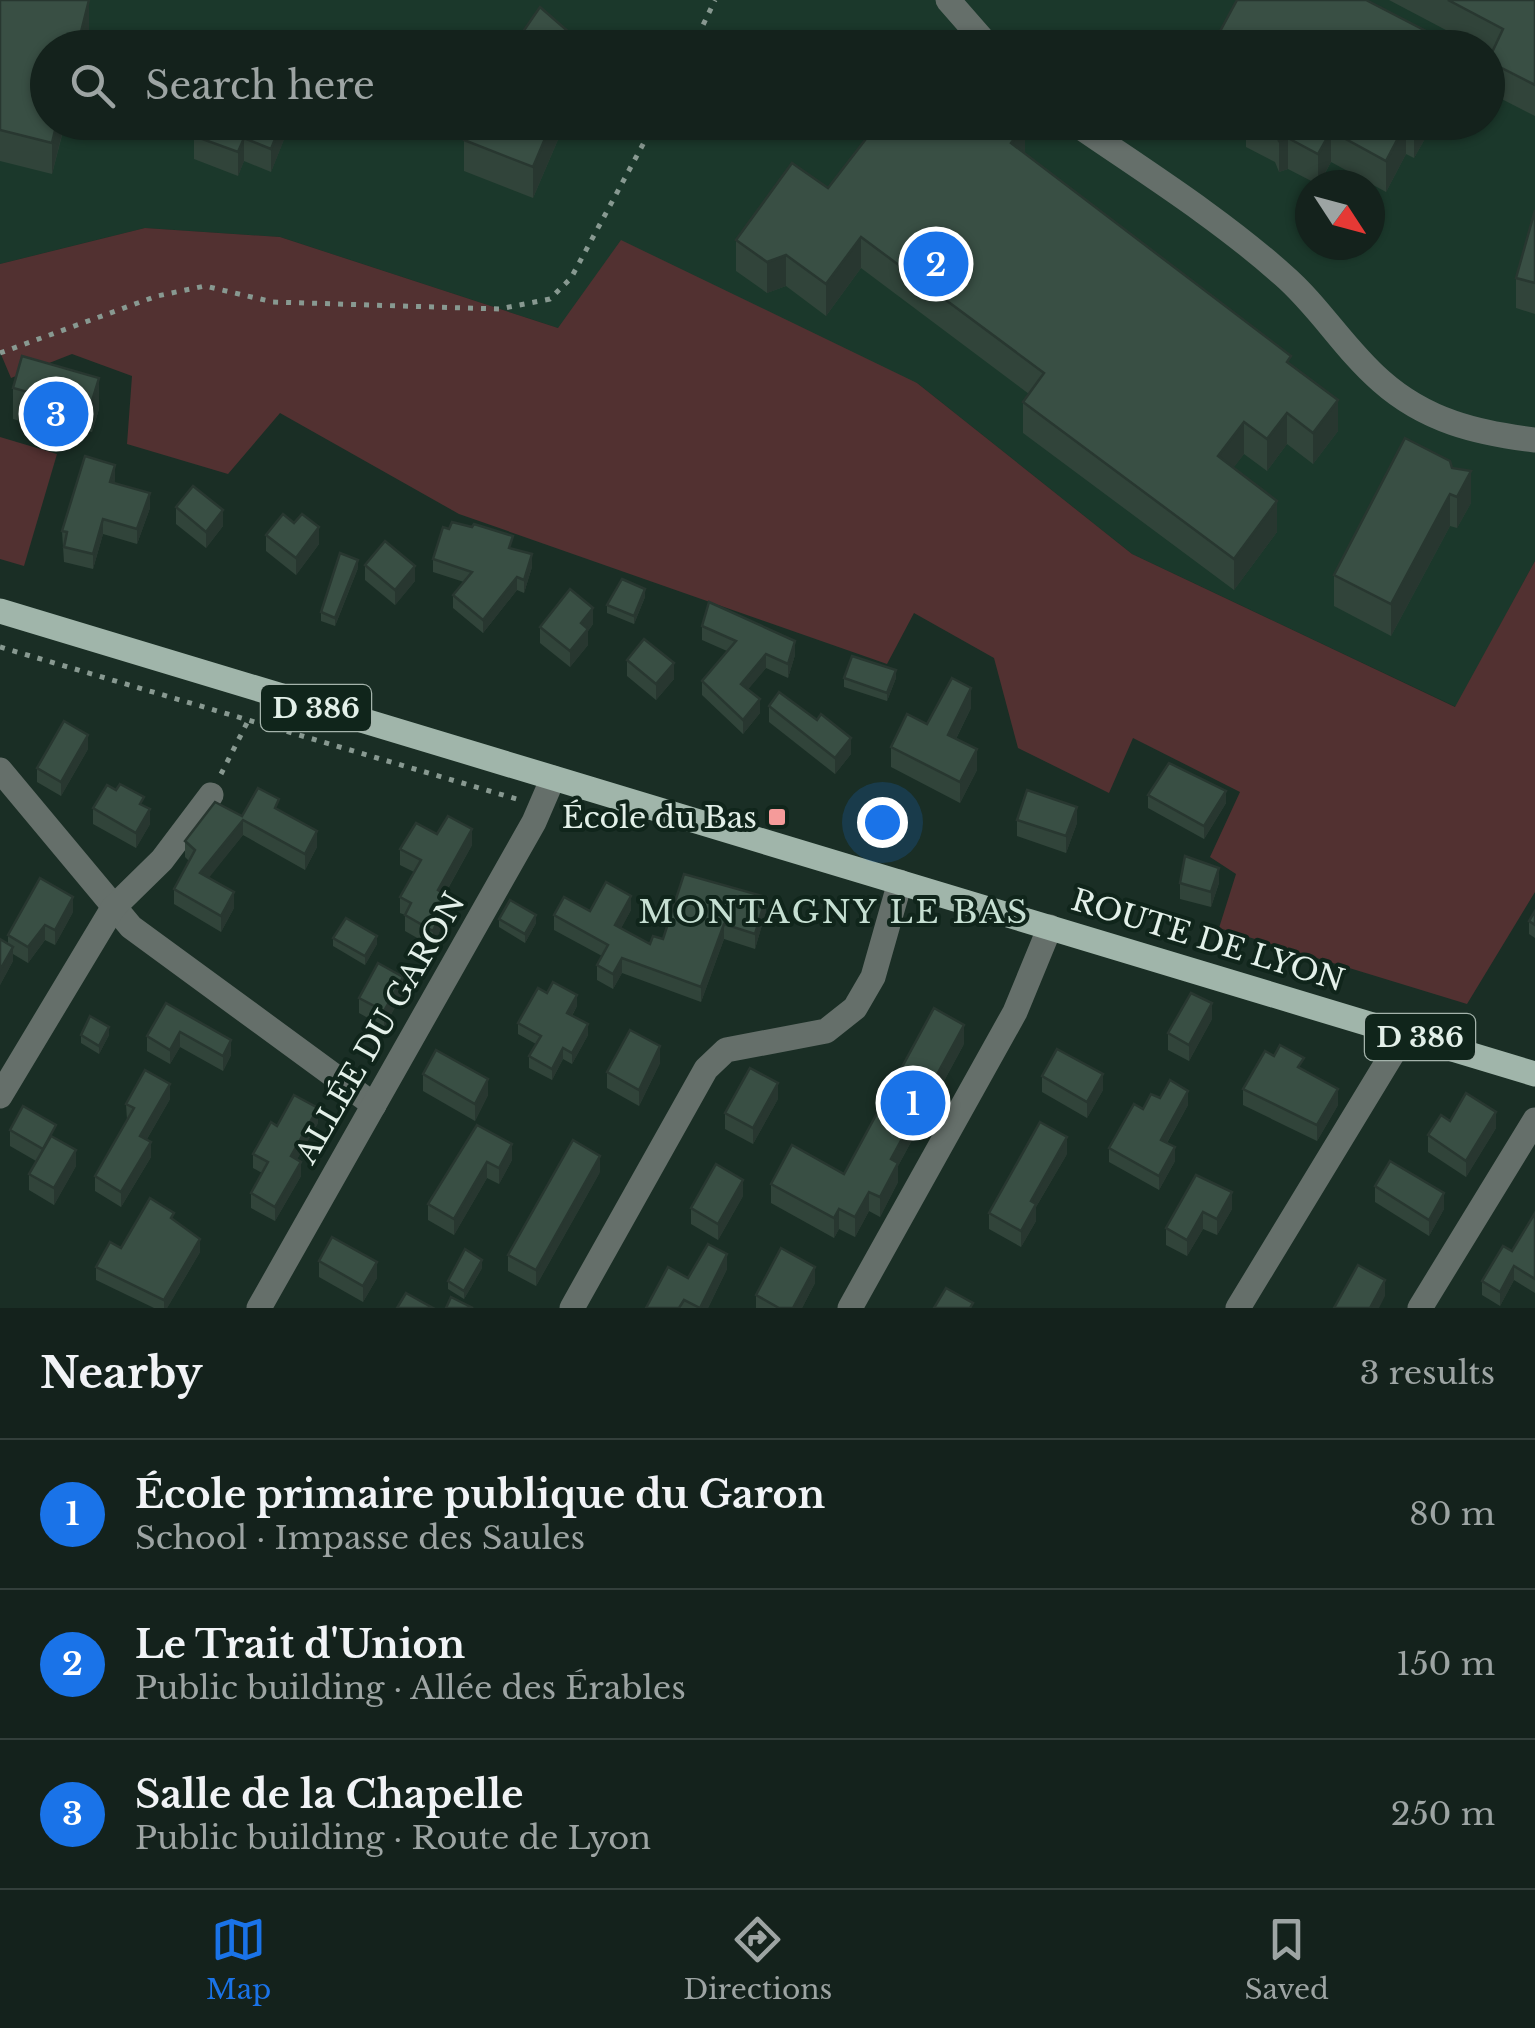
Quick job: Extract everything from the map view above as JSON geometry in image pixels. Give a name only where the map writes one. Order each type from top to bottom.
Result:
[{"type":"main road","name":"ROUTE DE LYON","points":[[0,612],[1535,1074]]},
{"type":"street","points":[[948,0],[974,30]]},
{"type":"street","points":[[1099,140],[1226,228],[1286,278],[1379,380],[1404,399],[1466,429],[1535,440]]},
{"type":"street","points":[[0,770],[131,927],[374,1106]]},
{"type":"street","name":"ALLÉE DU GARON","points":[[259,1308],[553,778]]},
{"type":"street","points":[[0,1096],[113,908],[162,860],[211,795]]},
{"type":"street","points":[[572,1308],[706,1069],[726,1050],[826,1031],[855,1008],[873,977],[900,882]]},
{"type":"street","points":[[850,1308],[1014,1012],[1050,927]]},
{"type":"street","points":[[1238,1308],[1405,1033]]},
{"type":"street","points":[[1420,1308],[1535,1120]]},
{"type":"path","points":[[701,30],[715,0]]},
{"type":"path","points":[[0,353],[158,296],[204,286],[273,302],[499,309],[550,299],[571,278],[645,140]]},
{"type":"path","points":[[0,646],[540,807]]},
{"type":"path","points":[[211,795],[249,719]]},
{"type":"shaded area","points":[[0,0],[1535,0],[1535,561],[1456,707],[1132,554],[917,383],[558,328],[280,237],[145,228],[0,264]]},
{"type":"shaded area","points":[[145,228],[280,237],[558,328],[621,240],[917,383],[1132,554],[1455,707],[1535,561],[1535,892],[1467,1004],[1219,928],[1236,874],[1210,857],[1240,792],[1133,738],[1109,793],[1018,748],[994,658],[914,613],[887,664],[459,514],[280,413],[228,474],[127,444],[132,376],[72,354],[11,378],[0,352],[0,264]]},
{"type":"shaded area","points":[[0,437],[57,454],[24,566],[0,559]]},
{"type":"building","points":[[0,0],[89,0],[82,30],[30,30],[30,138],[0,130]]},
{"type":"building","points":[[1237,0],[1366,0],[1424,30],[1221,30]]},
{"type":"building","points":[[1448,0],[1535,0],[1535,85],[1505,70],[1503,29]]},
{"type":"building","points":[[540,7],[566,30],[524,30]]},
{"type":"building","points":[[205,140],[243,140],[238,152]]},
{"type":"building","points":[[249,140],[275,140],[271,149]]},
{"type":"building","points":[[464,140],[544,140],[533,167]]},
{"type":"building","points":[[865,140],[1013,140],[1011,143],[1291,356],[1287,362],[1338,400],[1313,433],[1287,413],[1267,439],[1244,422],[1218,456],[1277,501],[1234,559],[1023,402],[1044,373],[861,237],[826,284],[786,255],[767,262],[736,240],[792,163],[828,188]]},
{"type":"building","points":[[1292,140],[1326,140],[1318,154]]},
{"type":"building","points":[[1348,140],[1397,140],[1386,161]]},
{"type":"building","points":[[1535,210],[1535,283],[1516,278]]},
{"type":"building","points":[[22,356],[99,378],[92,401],[81,398],[79,406],[13,388]]},
{"type":"building","points":[[1405,438],[1450,461],[1452,468],[1471,471],[1457,497],[1450,494],[1391,604],[1334,575]]},
{"type":"building","points":[[85,456],[115,465],[110,482],[150,493],[137,529],[103,519],[93,554],[64,547],[67,532],[62,531]]},
{"type":"building","points":[[193,486],[223,510],[206,532],[176,507]]},
{"type":"building","points":[[283,514],[294,523],[302,514],[319,527],[296,558],[266,535]]},
{"type":"building","points":[[452,522],[513,536],[509,548],[532,554],[524,580],[517,577],[483,620],[453,595],[472,572],[433,559],[443,527],[449,529]]},
{"type":"building","points":[[385,541],[415,566],[395,590],[365,565]]},
{"type":"building","points":[[340,553],[358,560],[335,618],[321,612]]},
{"type":"building","points":[[622,579],[645,589],[634,616],[607,605]]},
{"type":"building","points":[[570,589],[593,608],[581,623],[588,629],[570,651],[540,627]]},
{"type":"building","points":[[709,602],[795,641],[788,664],[766,654],[741,684],[760,699],[743,720],[702,681],[736,641],[702,626]]},
{"type":"building","points":[[644,639],[674,663],[656,684],[627,660]]},
{"type":"building","points":[[852,656],[896,670],[887,693],[844,678]]},
{"type":"building","points":[[952,678],[971,688],[948,735],[977,749],[960,782],[891,747],[907,714],[927,724]]},
{"type":"building","points":[[779,692],[817,720],[821,714],[851,738],[835,758],[769,706]]},
{"type":"building","points":[[64,721],[88,735],[61,782],[37,768]]},
{"type":"building","points":[[1169,763],[1226,791],[1204,826],[1148,795]]},
{"type":"building","points":[[120,784],[144,797],[140,804],[150,809],[136,833],[93,808],[107,785],[116,790]]},
{"type":"building","points":[[258,788],[279,799],[275,808],[317,831],[305,854],[243,820],[200,873],[234,892],[221,916],[174,889],[195,850],[185,841],[215,802],[242,816]]},
{"type":"building","points":[[1027,790],[1077,807],[1066,836],[1017,820]]},
{"type":"building","points":[[448,816],[472,829],[438,890],[448,896],[433,931],[405,915],[411,903],[400,897],[421,860],[400,849],[416,823],[437,834]]},
{"type":"building","points":[[1185,856],[1219,868],[1211,892],[1180,883]]},
{"type":"building","points":[[684,874],[766,897],[755,934],[724,924],[701,987],[622,958],[613,974],[597,965],[608,945],[554,915],[564,897],[590,911],[606,882],[631,896],[615,925],[650,944],[653,936],[663,939]]},
{"type":"building","points":[[40,878],[73,897],[55,930],[45,925],[28,947],[8,935]]},
{"type":"building","points":[[510,900],[536,915],[525,934],[499,919]]},
{"type":"building","points":[[346,918],[377,936],[365,956],[333,938]]},
{"type":"building","points":[[0,939],[13,947],[0,970]]},
{"type":"building","points":[[378,963],[403,977],[384,1011],[359,998]]},
{"type":"building","points":[[553,982],[577,995],[567,1013],[588,1024],[572,1053],[563,1048],[552,1069],[529,1056],[541,1036],[518,1023],[538,988],[547,993]]},
{"type":"building","points":[[1191,993],[1212,1003],[1189,1045],[1168,1033]]},
{"type":"building","points":[[166,1003],[231,1040],[223,1056],[180,1032],[170,1050],[147,1036]]},
{"type":"building","points":[[934,1008],[964,1025],[891,1159],[898,1163],[880,1197],[869,1192],[855,1217],[839,1209],[834,1218],[771,1184],[792,1145],[844,1174]]},
{"type":"building","points":[[90,1016],[109,1027],[99,1046],[81,1035]]},
{"type":"building","points":[[630,1030],[660,1046],[639,1090],[607,1072]]},
{"type":"building","points":[[1280,1045],[1304,1058],[1298,1067],[1338,1089],[1317,1125],[1243,1089],[1265,1051],[1274,1056]]},
{"type":"building","points":[[1057,1049],[1103,1074],[1087,1102],[1042,1076]]},
{"type":"building","points":[[436,1050],[488,1079],[475,1104],[423,1074]]},
{"type":"building","points":[[750,1068],[778,1083],[753,1128],[725,1113]]},
{"type":"building","points":[[145,1070],[170,1084],[140,1136],[151,1142],[121,1192],[95,1176],[134,1108],[126,1104]]},
{"type":"building","points":[[1170,1080],[1188,1091],[1161,1140],[1175,1147],[1159,1176],[1109,1148],[1134,1104],[1143,1109],[1151,1094],[1160,1098]]},
{"type":"building","points":[[1466,1093],[1496,1112],[1466,1161],[1428,1135],[1441,1115],[1450,1121]]},
{"type":"building","points":[[294,1095],[318,1108],[291,1156],[301,1162],[275,1207],[251,1193],[268,1162],[253,1154],[271,1122],[277,1126]]},
{"type":"building","points":[[23,1106],[56,1125],[43,1149],[10,1130]]},
{"type":"building","points":[[1040,1122],[1067,1137],[1031,1201],[1036,1204],[1021,1231],[989,1213]]},
{"type":"building","points":[[477,1125],[512,1144],[499,1168],[487,1162],[454,1219],[428,1204]]},
{"type":"building","points":[[51,1136],[76,1150],[54,1188],[29,1174]]},
{"type":"building","points":[[573,1140],[600,1156],[536,1270],[508,1255]]},
{"type":"building","points":[[1390,1161],[1444,1193],[1429,1220],[1375,1186]]},
{"type":"building","points":[[716,1164],[743,1180],[718,1224],[691,1208]]},
{"type":"building","points":[[1196,1175],[1232,1192],[1217,1219],[1203,1212],[1187,1240],[1166,1228]]},
{"type":"building","points":[[150,1198],[174,1213],[171,1218],[200,1239],[164,1300],[96,1267],[110,1242],[121,1248]]},
{"type":"building","points":[[1535,1213],[1535,1279],[1514,1266],[1500,1292],[1482,1281],[1503,1246],[1512,1251]]},
{"type":"building","points":[[332,1237],[377,1262],[363,1286],[319,1261]]},
{"type":"building","points":[[708,1244],[727,1254],[700,1308],[684,1300],[679,1308],[646,1308],[668,1267],[688,1278]]},
{"type":"building","points":[[781,1248],[815,1267],[793,1308],[779,1308],[756,1295]]},
{"type":"building","points":[[465,1249],[482,1260],[464,1291],[448,1281]]},
{"type":"building","points":[[1358,1265],[1385,1280],[1370,1308],[1334,1308]]},
{"type":"building","points":[[946,1288],[973,1303],[970,1308],[934,1308]]},
{"type":"building","points":[[406,1293],[433,1308],[397,1308]]},
{"type":"building","points":[[451,1297],[473,1308],[446,1308]]},
{"type":"place","name":"Le Trait d'Union","points":[[936,264]]},
{"type":"place","name":"Salle de la Chapelle","points":[[56,414]]},
{"type":"place","name":"École du Bas","points":[[777,817]]},
{"type":"place","name":"École primaire publique du Garon","points":[[913,1103]]},
{"type":"district","name":"MONTAGNY LE BAS","points":[[834,912]]}]
